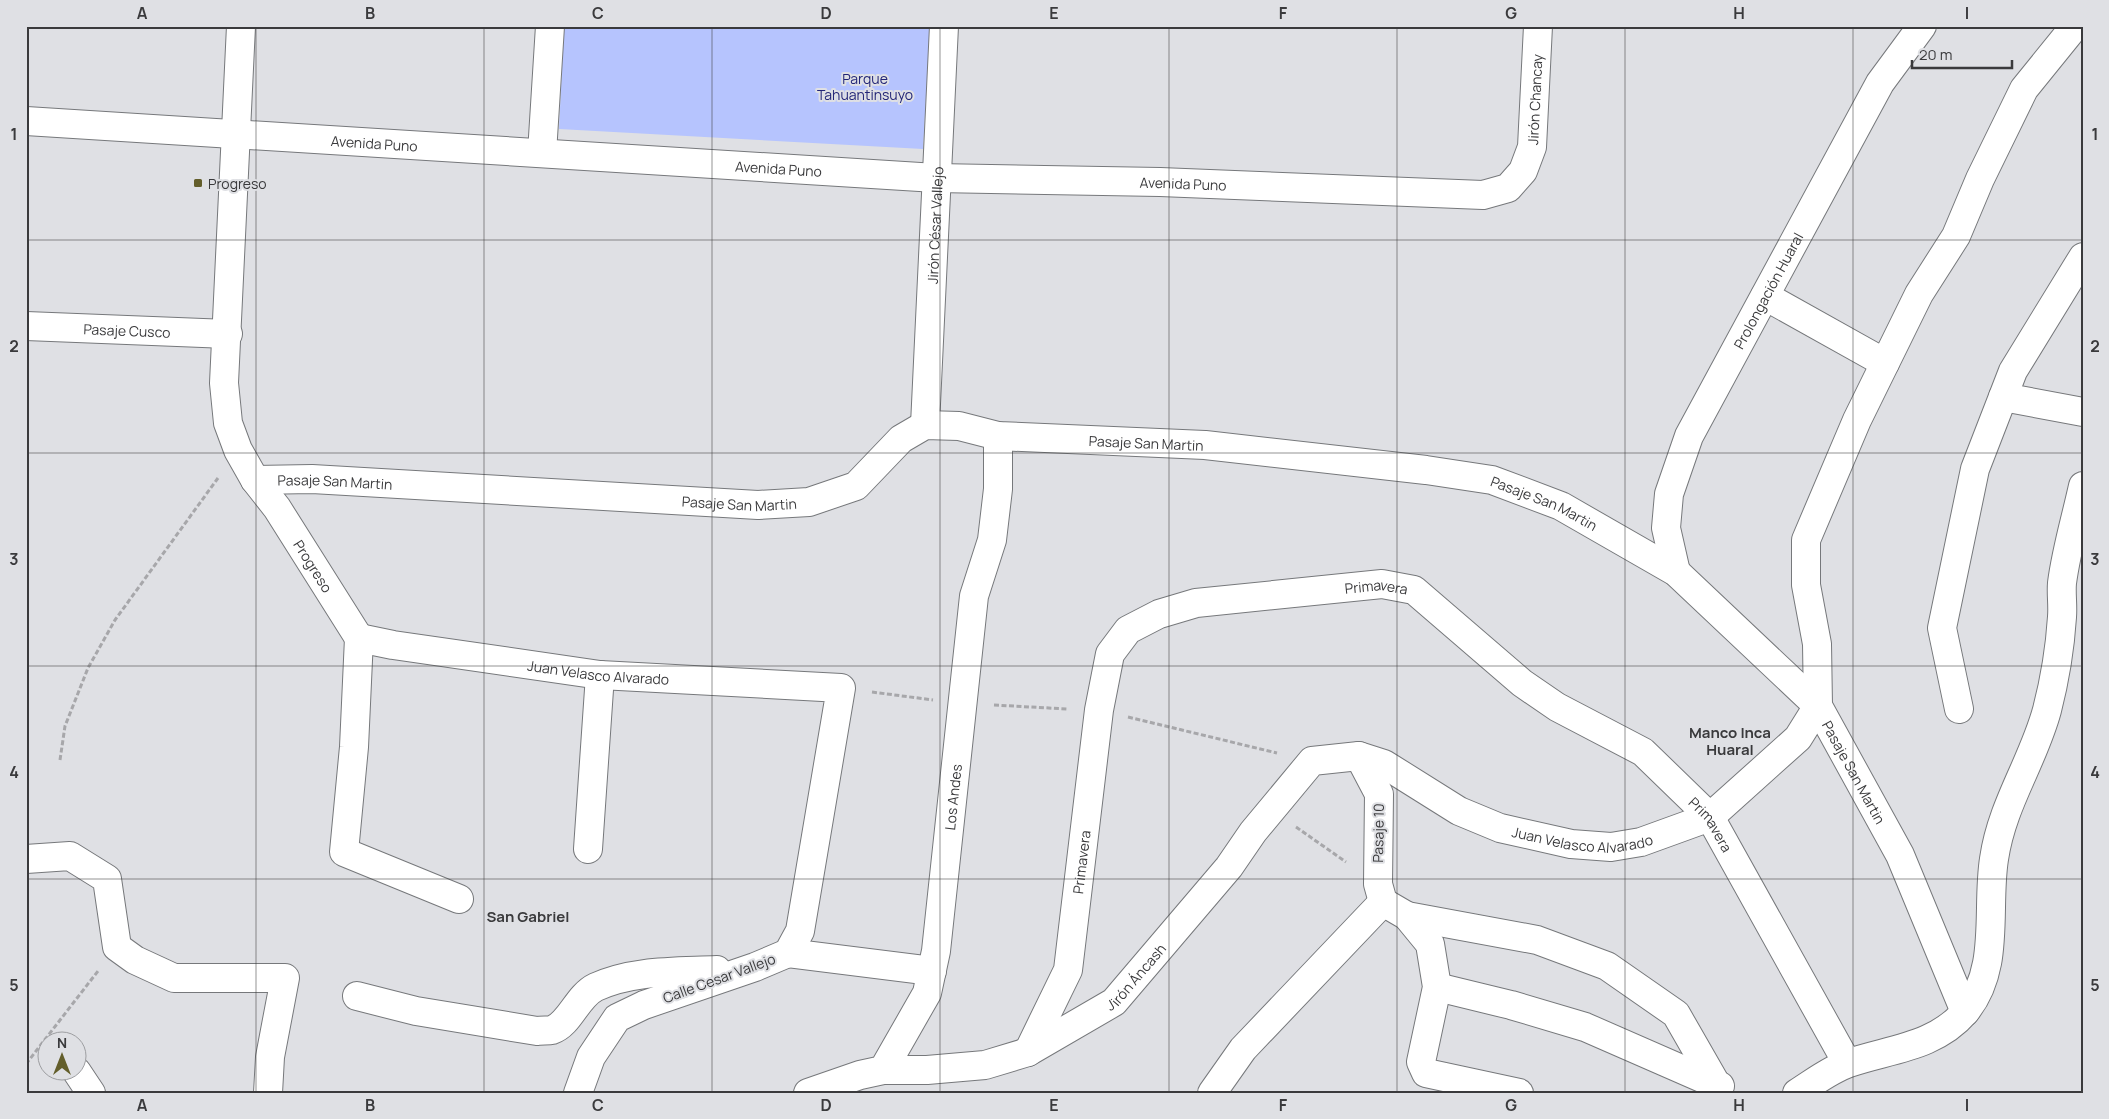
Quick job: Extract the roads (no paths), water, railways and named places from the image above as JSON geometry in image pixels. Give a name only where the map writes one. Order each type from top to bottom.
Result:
[{"type":"street","name":"Progreso","points":[[241,26],[228,334],[224,384],[228,423],[238,450],[255,480],[278,508],[359,638]]},
{"type":"street","points":[[542,153],[550,26]]},
{"type":"street","name":"Jirón César Vallejo","points":[[925,425],[944,26]]},
{"type":"street","name":"Jirón Chancay","points":[[1523,171],[1532,147],[1538,26]]},
{"type":"street","name":"Prolongación Huaral","points":[[1676,572],[1666,528],[1669,494],[1689,436],[1880,83],[1922,26]]},
{"type":"street","points":[[1818,706],[1817,644],[1806,586],[1806,540],[1839,461],[1885,362],[1919,294],[1956,236],[1980,179],[2024,89],[2075,26]]},
{"type":"street","name":"Avenida Puno","points":[[26,121],[936,178],[1160,182],[1483,195],[1508,188],[1523,171]]},
{"type":"street","points":[[1959,709],[1942,628],[1975,469],[2013,371],[2083,257]]},
{"type":"street","points":[[1764,296],[1885,362]]},
{"type":"street","name":"Pasaje Cusco","points":[[26,326],[228,334]]},
{"type":"street","points":[[2003,397],[2083,412]]},
{"type":"street","name":"Pasaje San Martin","points":[[255,480],[312,479],[758,504],[809,502],[856,486],[901,438],[925,425],[959,426],[998,436],[1205,445],[1426,470],[1492,480],[1561,506],[1676,572],[1818,706],[1900,855],[1964,1012]]},
{"type":"street","name":"Los Andes","points":[[883,1070],[927,993],[936,951],[974,596],[992,540],[998,489],[998,436]]},
{"type":"street","points":[[1796,1093],[1848,1063],[1930,1039],[1949,1027],[1964,1012],[1979,989],[1988,957],[1994,859],[2008,804],[2037,742],[2054,678],[2062,615],[2062,583],[2083,486]]},
{"type":"street","name":"Primavera","points":[[1028,1052],[1068,970],[1098,710],[1110,654],[1128,630],[1159,614],[1196,603],[1382,584],[1414,590],[1522,683],[1557,707],[1643,752],[1710,817],[1848,1063]]},
{"type":"street","points":[[359,638],[354,747],[344,852],[459,899]]},
{"type":"street","name":"Juan Velasco Alvarado","points":[[359,638],[394,646],[600,675],[841,688]]},
{"type":"street","points":[[588,849],[600,675]]},
{"type":"street","name":"Calle Cesar Vallejo","points":[[578,1093],[591,1057],[617,1018],[678,993],[756,968],[788,953],[800,931],[841,688]]},
{"type":"street","name":"Juan Velasco Alvarado","points":[[1312,761],[1359,756],[1384,764],[1459,811],[1500,828],[1571,844],[1611,848],[1641,842],[1710,817],[1798,738],[1818,706]]},
{"type":"street","name":"Pasaje 10","points":[[1359,756],[1379,794],[1380,893]]},
{"type":"street","name":"Jirón Áncash","points":[[883,1070],[927,1070],[985,1065],[1028,1052],[1114,1002],[1229,867],[1271,810],[1312,761]]},
{"type":"street","points":[[26,859],[29,857],[70,856],[107,879],[117,946],[135,960],[174,978],[285,978],[270,1057],[268,1093]]},
{"type":"street","points":[[1212,1093],[1243,1050],[1380,893],[1407,916],[1430,944],[1437,987],[1421,1062],[1422,1068],[1426,1073],[1519,1093]]},
{"type":"street","points":[[1407,916],[1537,940],[1607,966],[1676,1014],[1722,1088]]},
{"type":"street","points":[[788,953],[932,971]]},
{"type":"street","points":[[357,996],[416,1012],[537,1031],[553,1030],[567,1018],[583,996],[594,988],[627,975],[756,968]]},
{"type":"street","points":[[1437,987],[1512,1005],[1585,1027],[1722,1088]]},
{"type":"street","points":[[808,1093],[860,1075],[883,1070]]},
{"type":"street","points":[[84,1082],[91,1093]]},
{"type":"place","name":"Progreso","points":[[198,183]]},
{"type":"district","name":"Manco Inca Huaral","points":[[1730,740]]},
{"type":"district","name":"San Gabriel","points":[[528,916]]},
{"type":"park label","name":"Parque Tahuantinsuyo","points":[[865,86]]}]
